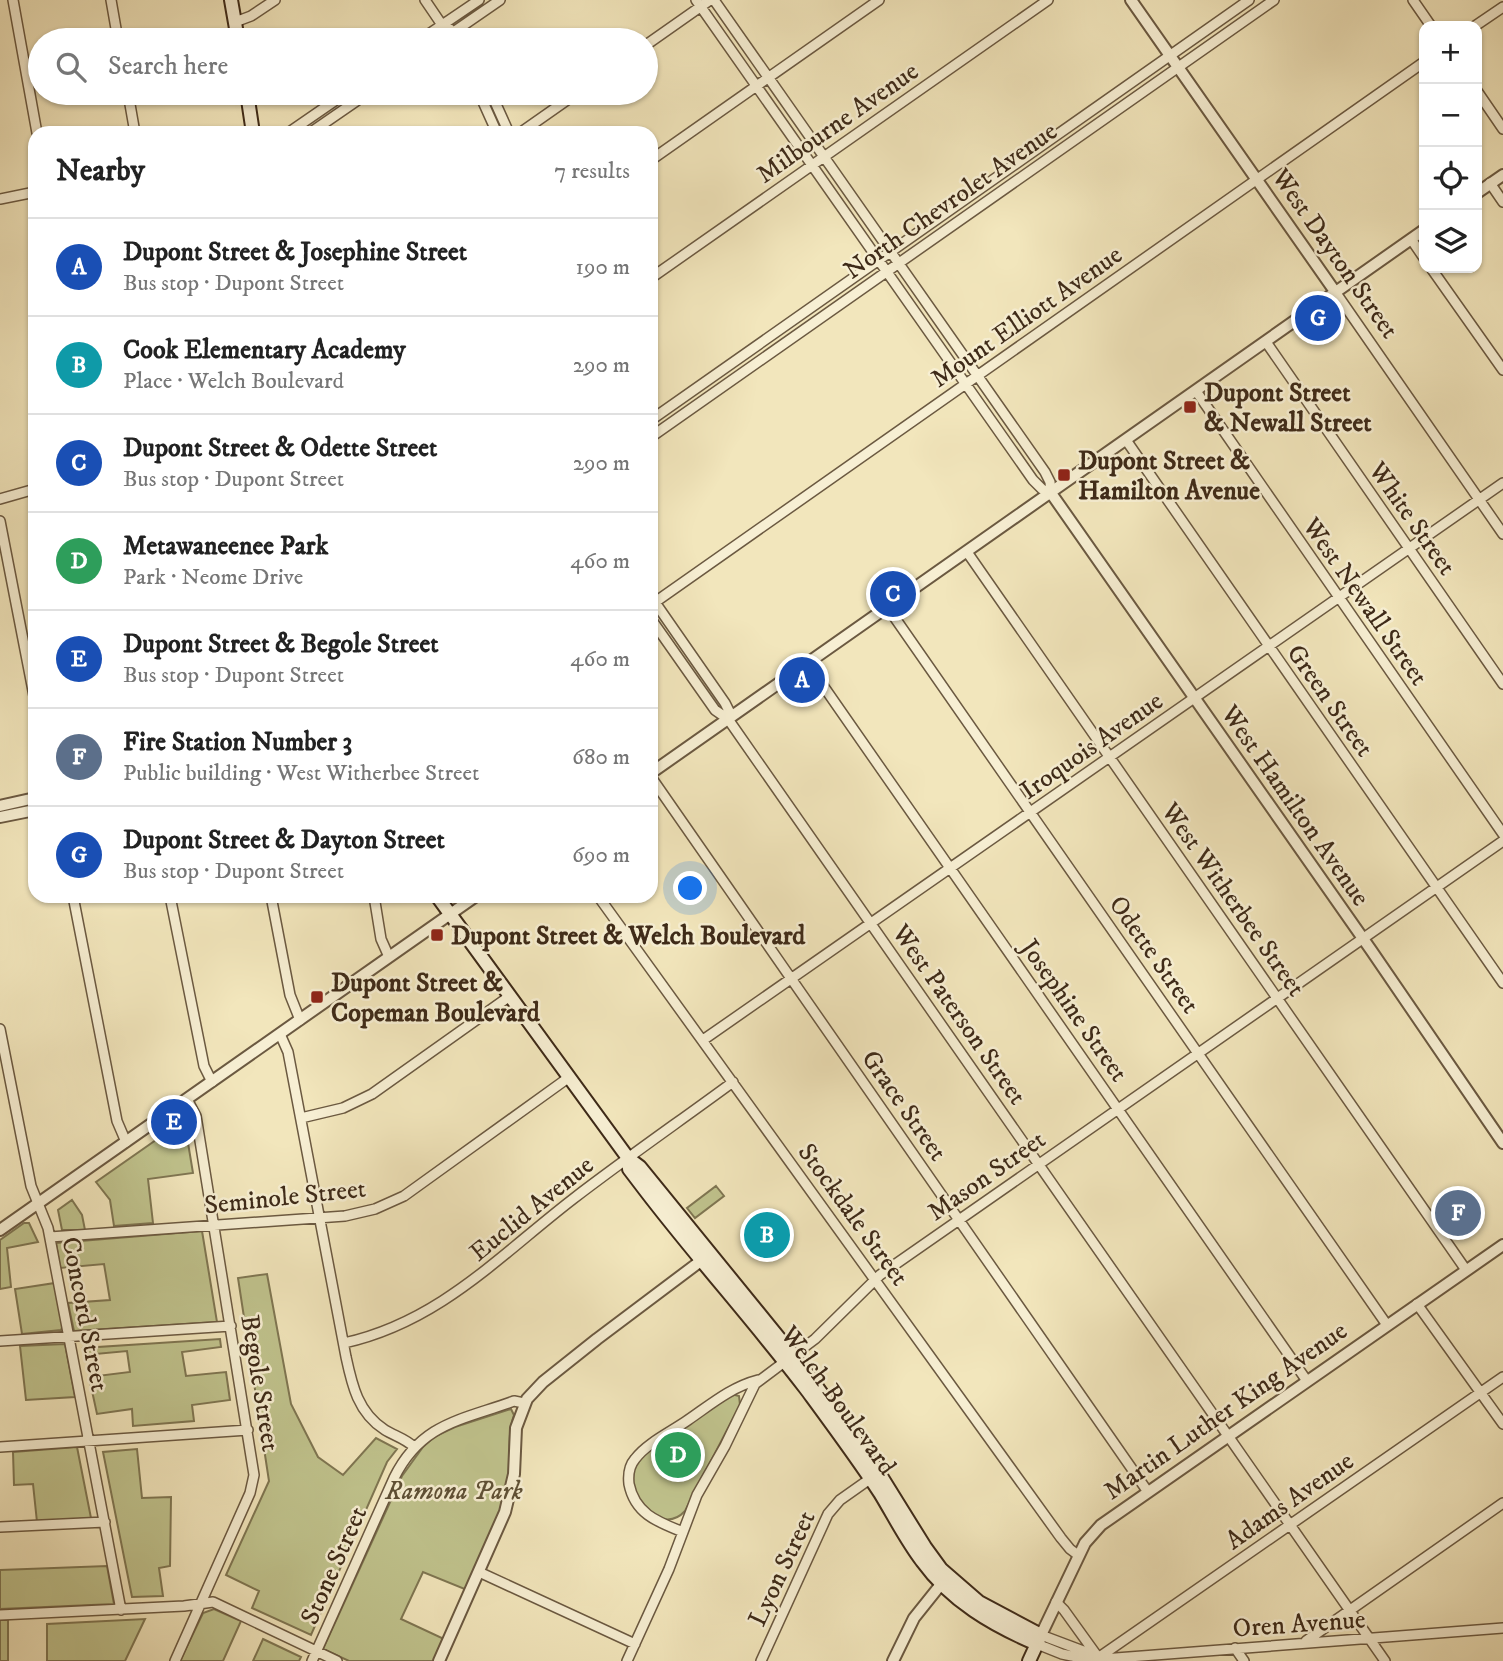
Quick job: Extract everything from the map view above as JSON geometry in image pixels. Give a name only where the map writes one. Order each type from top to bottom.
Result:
[{"type":"main road","points":[[231,0],[235,28]]},
{"type":"main road","points":[[249,105],[252,126]]},
{"type":"main road","name":"Welch Boulevard","points":[[442,903],[628,1158],[638,1164],[705,1257],[789,1358],[928,1552],[944,1580],[1039,1639]]},
{"type":"main road","name":"Martin Luther King Avenue","points":[[1029,1661],[1039,1639]]},
{"type":"street","points":[[13,0],[28,83]]},
{"type":"street","points":[[111,0],[116,28]]},
{"type":"street","points":[[234,22],[248,18],[275,0]]},
{"type":"street","points":[[425,0],[444,28]]},
{"type":"street","points":[[438,28],[478,0]]},
{"type":"street","points":[[462,28],[500,0]]},
{"type":"street","points":[[658,35],[698,3],[712,0]]},
{"type":"street","name":"West Hamilton Avenue","points":[[712,0],[1047,475],[1051,493],[1503,1143]]},
{"type":"street","points":[[658,155],[879,0]]},
{"type":"street","name":"Milbourne Avenue","points":[[658,273],[1048,0]]},
{"type":"street","name":"West Dayton Street","points":[[1131,0],[1503,534]]},
{"type":"street","name":"North Chevrolet Avenue","points":[[658,432],[1274,0]]},
{"type":"street","points":[[1413,0],[1428,21]]},
{"type":"street","name":"West Hamilton Avenue","points":[[698,3],[1033,480],[1051,493]]},
{"type":"street","points":[[1245,3],[1249,18]]},
{"type":"street","name":"North Chevrolet Avenue","points":[[658,415],[1245,3]]},
{"type":"street","points":[[1482,21],[1503,7]]},
{"type":"street","name":"Mount Elliott Avenue","points":[[658,597],[978,376],[1419,65]]},
{"type":"street","points":[[1482,98],[1503,129]]},
{"type":"street","points":[[32,105],[36,126]]},
{"type":"street","points":[[130,105],[134,126]]},
{"type":"street","points":[[298,126],[329,105]]},
{"type":"street","points":[[320,126],[351,105]]},
{"type":"street","points":[[484,105],[494,126]]},
{"type":"street","points":[[496,105],[506,126]]},
{"type":"street","points":[[530,126],[560,105]]},
{"type":"street","points":[[1028,155],[1036,167]]},
{"type":"street","points":[[1482,189],[1503,175]]},
{"type":"street","points":[[1490,183],[1503,202]]},
{"type":"street","points":[[0,199],[28,193]]},
{"type":"street","points":[[658,770],[1419,233]]},
{"type":"street","points":[[1411,239],[1419,251]]},
{"type":"street","points":[[1435,273],[1503,370]]},
{"type":"street","name":"White Street","points":[[1266,342],[1503,684]]},
{"type":"street","points":[[732,363],[740,375]]},
{"type":"street","name":"West Newall Street","points":[[1196,391],[1503,834]]},
{"type":"street","name":"Green Street","points":[[1126,440],[1503,984]]},
{"type":"street","name":"Iroquois Avenue","points":[[703,1040],[1503,483]]},
{"type":"street","points":[[0,499],[28,491]]},
{"type":"street","points":[[0,521],[28,665]]},
{"type":"street","name":"West Witherbee Street","points":[[967,552],[1466,1270]]},
{"type":"street","name":"Odette Street","points":[[888,608],[1387,1325]]},
{"type":"street","name":"West Paterson Street","points":[[658,609],[725,702],[729,711],[728,719]]},
{"type":"street","name":"West Paterson Street","points":[[658,630],[715,710],[728,719],[1385,1661]]},
{"type":"street","name":"Josephine Street","points":[[808,664],[1307,1381]]},
{"type":"street","name":"Grace Street","points":[[658,785],[1148,1492]]},
{"type":"street","points":[[0,806],[28,800]]},
{"type":"street","points":[[0,817],[28,811]]},
{"type":"street","name":"Mason Street","points":[[627,1661],[698,1495],[758,1380],[833,1323],[875,1279],[1503,841]]},
{"type":"street","points":[[74,903],[117,1121],[126,1142]]},
{"type":"street","points":[[171,903],[204,1066],[212,1082]]},
{"type":"street","points":[[272,903],[291,1001],[300,1020]]},
{"type":"street","points":[[375,903],[382,943],[389,957]]},
{"type":"street","points":[[0,1230],[466,903]]},
{"type":"street","name":"Stockdale Street","points":[[603,903],[1061,1538],[1078,1555]]},
{"type":"street","points":[[301,1118],[336,1110],[366,1097],[510,996]]},
{"type":"street","name":"Concord Street","points":[[0,1029],[29,1178],[50,1237],[121,1609]]},
{"type":"street","points":[[280,1034],[288,1049],[353,1386],[362,1407],[383,1428],[414,1447]]},
{"type":"street","name":"Seminole Street","points":[[50,1237],[370,1211],[404,1196],[568,1078]]},
{"type":"street","name":"Euclid Avenue","points":[[344,1343],[404,1322],[458,1293],[558,1211],[733,1082]]},
{"type":"street","name":"Begole Street","points":[[175,1661],[252,1487],[254,1470],[196,1116],[187,1099]]},
{"type":"street","name":"Martin Luther King Avenue","points":[[1039,1639],[1078,1555],[1087,1539],[1097,1529],[1503,1245]]},
{"type":"street","points":[[439,1661],[510,1496],[516,1428],[524,1402],[549,1376],[705,1257]]},
{"type":"street","points":[[1417,1304],[1503,1424]]},
{"type":"street","points":[[0,1341],[230,1326]]},
{"type":"street","name":"Adams Avenue","points":[[1099,1659],[1503,1377]]},
{"type":"street","points":[[683,1532],[652,1519],[637,1505],[629,1479],[632,1463],[643,1451],[731,1390],[758,1380]]},
{"type":"street","name":"Stone Street","points":[[315,1656],[394,1478],[414,1447],[435,1430],[455,1420],[514,1401],[524,1402]]},
{"type":"street","points":[[0,1447],[248,1430]]},
{"type":"street","name":"Lyon Street","points":[[761,1661],[828,1514],[840,1500],[874,1476]]},
{"type":"street","points":[[1305,1642],[1503,1503]]},
{"type":"street","points":[[0,1527],[104,1522]]},
{"type":"street","points":[[479,1572],[635,1644]]},
{"type":"street","points":[[893,1661],[914,1618],[944,1580]]},
{"type":"street","points":[[1056,1602],[1099,1659]]},
{"type":"street","points":[[0,1615],[215,1603],[315,1656],[337,1661]]},
{"type":"street","name":"Oren Avenue","points":[[1039,1639],[1082,1660],[1503,1628]]},
{"type":"street","name":"Oren Avenue","points":[[1039,1639],[1088,1651],[1099,1659]]},
{"type":"street","points":[[1235,1648],[1244,1661]]},
{"type":"green space","points":[[176,1126],[182,1126],[186,1131],[193,1173],[148,1179],[153,1223],[114,1226],[110,1200],[96,1182]]},
{"type":"green space","points":[[716,1186],[724,1196],[695,1218],[687,1208]]},
{"type":"green space","points":[[72,1200],[82,1215],[85,1230],[62,1230],[58,1210]]},
{"type":"green space","points":[[24,1223],[29,1223],[38,1242],[7,1248],[11,1287],[0,1289],[0,1240]]},
{"type":"green space","points":[[202,1231],[217,1322],[74,1331],[68,1303],[110,1300],[104,1264],[60,1268],[56,1243]]},
{"type":"green space","points":[[267,1274],[291,1404],[318,1457],[343,1475],[376,1438],[397,1449],[387,1462],[311,1635],[252,1608],[259,1591],[226,1575],[269,1481],[238,1278]]},
{"type":"green space","points":[[55,1283],[63,1325],[61,1330],[22,1334],[15,1289]]},
{"type":"green space","points":[[220,1339],[221,1347],[182,1352],[186,1376],[226,1372],[230,1400],[192,1405],[194,1421],[133,1426],[132,1409],[97,1414],[89,1377],[130,1372],[127,1351],[85,1355],[83,1348]]},
{"type":"green space","points":[[65,1344],[75,1397],[26,1400],[20,1346]]},
{"type":"green space","points":[[731,1394],[739,1396],[740,1405],[685,1511],[676,1518],[657,1517],[648,1511],[636,1492],[633,1472],[636,1464],[645,1453]]},
{"type":"green space","name":"Ramona Park","points":[[511,1409],[514,1415],[510,1432],[509,1476],[505,1499],[467,1590],[423,1572],[401,1619],[444,1639],[434,1661],[349,1661],[323,1649],[402,1476],[423,1447],[434,1437],[455,1427]]},
{"type":"green space","points":[[77,1447],[91,1518],[37,1522],[33,1484],[14,1485],[13,1452]]},
{"type":"green space","points":[[137,1449],[142,1498],[171,1497],[170,1566],[159,1568],[163,1596],[132,1597],[103,1452]]},
{"type":"green space","points":[[107,1566],[114,1604],[0,1609],[0,1570]]},
{"type":"green space","points":[[214,1609],[241,1621],[223,1661],[180,1661],[203,1613]]},
{"type":"green space","points":[[145,1619],[125,1661],[47,1661],[47,1624]]},
{"type":"green space","points":[[0,1620],[8,1620],[8,1661],[0,1661]]},
{"type":"green space","points":[[263,1639],[301,1657],[299,1661],[253,1661]]},
{"type":"place","name":"Dupont Street & Dayton Street","points":[[1318,318]]},
{"type":"place","name":"Dupont Street & Newall Street","points":[[1190,407]]},
{"type":"place","name":"Dupont Street & Hamilton Avenue","points":[[1064,475]]},
{"type":"place","name":"Dupont Street & Odette Street","points":[[893,594]]},
{"type":"place","name":"Dupont Street & Josephine Street","points":[[802,680]]},
{"type":"place","name":"Dupont Street & Welch Boulevard","points":[[437,935]]},
{"type":"place","name":"Dupont Street & Copeman Boulevard","points":[[317,997]]},
{"type":"place","name":"Dupont Street & Begole Street","points":[[174,1122]]},
{"type":"place","name":"Fire Station Number 3","points":[[1458,1213]]},
{"type":"place","name":"Cook Elementary Academy","points":[[767,1235]]},
{"type":"place","name":"Metawaneenee Park","points":[[678,1455]]}]
